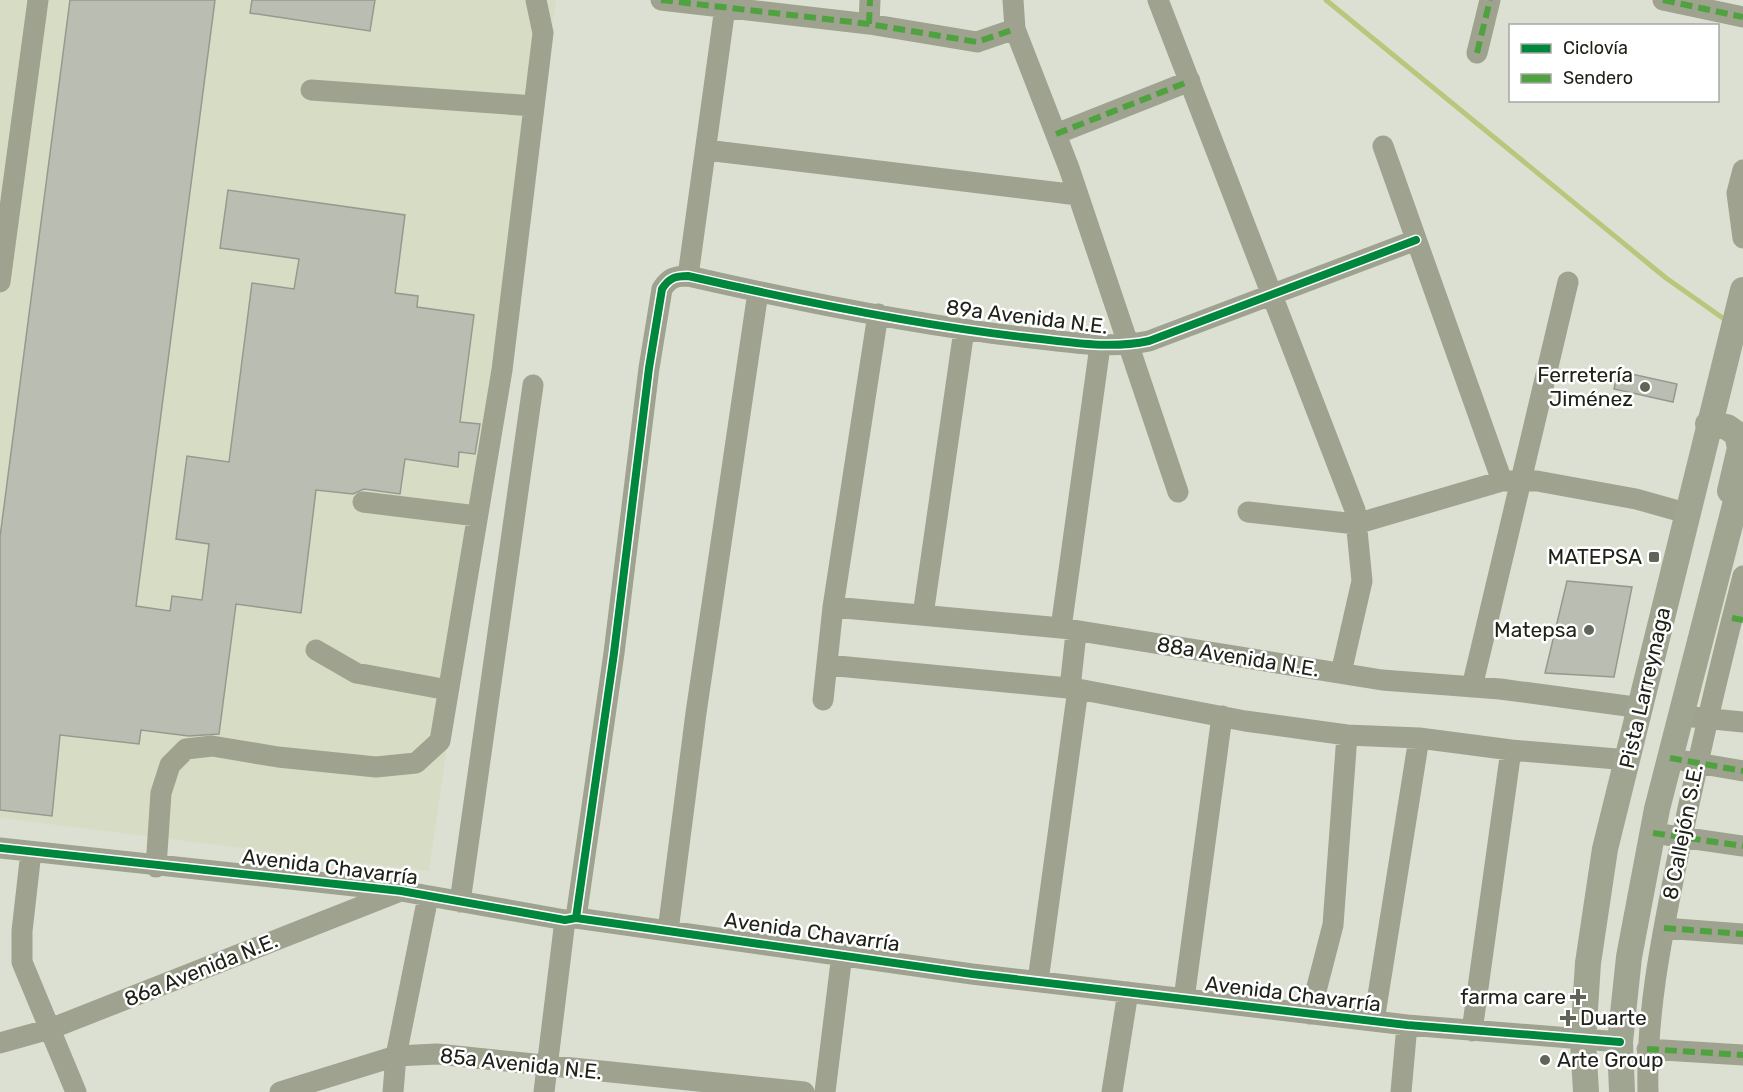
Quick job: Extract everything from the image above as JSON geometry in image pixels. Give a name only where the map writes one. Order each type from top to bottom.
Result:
[{"type":"main road","name":"Pista Larreynaga","points":[[1586,1092],[1582,1041],[1588,963],[1605,849],[1642,708],[1686,513],[1743,290]]},
{"type":"main road","points":[[1708,424],[1727,427],[1737,434],[1740,448],[1719,540],[1720,556]]},
{"type":"main road","name":"Pista Larreynaga","points":[[1622,1092],[1620,1042],[1629,957],[1655,821],[1720,556],[1742,486]]},
{"type":"main road","points":[[1628,760],[1630,785],[1637,799],[1655,821]]},
{"type":"street","points":[[0,282],[38,0]]},
{"type":"street","points":[[156,867],[161,793],[171,765],[186,749],[212,746],[278,757],[376,767],[416,763],[440,741],[502,369],[543,33],[536,0]]},
{"type":"street","points":[[661,0],[726,4],[977,42],[1015,29]]},
{"type":"street","points":[[869,24],[870,0]]},
{"type":"street","points":[[1013,0],[1015,29],[1078,195],[1178,492]]},
{"type":"street","points":[[1158,0],[1354,510],[1362,581],[1341,673]]},
{"type":"street","points":[[1477,54],[1490,0]]},
{"type":"street","points":[[1663,0],[1743,17]]},
{"type":"street","points":[[544,1092],[614,653],[649,368],[662,290],[668,280],[677,276],[688,276],[726,4]]},
{"type":"street","points":[[1056,134],[1190,81]]},
{"type":"street","points":[[311,90],[534,106]]},
{"type":"street","points":[[1383,146],[1416,240],[1511,481]]},
{"type":"street","points":[[706,150],[1078,195]]},
{"type":"street","points":[[1743,170],[1737,193],[1743,238]]},
{"type":"street","name":"89a Avenida N.E.","points":[[688,276],[758,292],[964,330],[1100,345],[1128,345],[1149,341],[1273,296],[1416,240]]},
{"type":"street","points":[[1472,687],[1511,481],[1568,282]]},
{"type":"street","points":[[668,931],[696,713],[758,292]]},
{"type":"street","points":[[824,700],[833,607],[878,314]]},
{"type":"street","points":[[923,615],[964,330]]},
{"type":"street","points":[[1038,981],[1074,688],[1068,630],[1100,345]]},
{"type":"street","points":[[460,903],[533,385]]},
{"type":"street","points":[[1248,512],[1356,524],[1511,481],[1537,481],[1636,499],[1686,513]]},
{"type":"street","points":[[363,502],[477,516]]},
{"type":"street","name":"8 Callejón S.E.","points":[[1648,1092],[1647,1048],[1655,972],[1707,718],[1738,619],[1743,576]]},
{"type":"street","name":"88a Avenida N.E.","points":[[833,607],[1068,630],[1382,680],[1472,687],[1642,708]]},
{"type":"street","points":[[316,650],[356,674],[448,690]]},
{"type":"street","points":[[827,665],[1074,688],[1222,716],[1347,735],[1419,738],[1511,750],[1628,760]]},
{"type":"street","points":[[1184,999],[1222,716]]},
{"type":"street","points":[[1681,716],[1743,722]]},
{"type":"street","points":[[1310,1014],[1333,925],[1347,735]]},
{"type":"street","points":[[1374,1022],[1419,738]]},
{"type":"street","points":[[1472,1031],[1511,750]]},
{"type":"street","points":[[1670,758],[1743,771]]},
{"type":"street","points":[[1655,821],[1682,839],[1743,846]]},
{"type":"street","name":"Avenida Chavarría","points":[[0,848],[156,867],[401,891],[460,903],[571,919],[1038,981],[1374,1022],[1582,1041],[1620,1042]]},
{"type":"street","points":[[31,852],[22,931],[22,962],[29,984],[76,1092]]},
{"type":"street","name":"86a Avenida N.E.","points":[[0,1043],[50,1029],[401,891]]},
{"type":"street","points":[[393,1092],[396,1056],[428,897]]},
{"type":"street","points":[[1664,928],[1743,934]]},
{"type":"street","points":[[825,1092],[842,954]]},
{"type":"street","points":[[1112,1092],[1128,992]]},
{"type":"street","points":[[1401,1092],[1407,1025]]},
{"type":"street","points":[[1647,1048],[1743,1055]]},
{"type":"street","name":"85a Avenida N.E.","points":[[280,1092],[396,1056],[437,1054],[548,1066],[677,1086],[804,1092]]},
{"type":"shaded area","points":[[0,0],[556,0],[429,871],[0,818]]},
{"type":"building","points":[[70,0],[215,0],[136,606],[170,611],[172,596],[202,600],[209,544],[176,539],[187,456],[229,462],[252,283],[294,289],[299,259],[220,248],[228,190],[405,215],[395,293],[418,296],[417,307],[474,315],[460,422],[480,424],[475,454],[459,452],[458,467],[405,459],[400,494],[364,489],[353,494],[316,490],[301,613],[236,604],[219,734],[189,736],[141,730],[139,744],[60,735],[52,816],[0,810],[0,537]]},
{"type":"building","points":[[252,0],[375,0],[370,31],[250,13]]},
{"type":"building","name":"Ferretería Jiménez","points":[[1618,371],[1677,384],[1673,402],[1614,389]]},
{"type":"building","name":"Matepsa","points":[[1567,581],[1632,587],[1614,677],[1545,673]]},
{"type":"waterway","points":[[1326,0],[1666,278],[1727,321]]},
{"type":"marked path","points":[[661,0],[869,24],[977,42],[1015,29]]},
{"type":"marked path","points":[[869,24],[870,0]]},
{"type":"marked path","points":[[1477,53],[1490,0]]},
{"type":"marked path","points":[[1663,0],[1743,17]]},
{"type":"marked path","points":[[1056,134],[1190,81]]},
{"type":"marked path","points":[[1732,618],[1743,620]]},
{"type":"marked path","points":[[1670,758],[1743,771]]},
{"type":"marked path","points":[[1653,833],[1743,846]]},
{"type":"marked path","points":[[1664,928],[1743,934]]},
{"type":"marked path","points":[[1647,1049],[1743,1055]]},
{"type":"cycle path","points":[[576,918],[614,653],[649,368],[662,289],[667,282],[676,277],[688,276],[938,326],[1070,342],[1117,345],[1149,341],[1416,240]]},
{"type":"cycle path","points":[[0,848],[401,891],[565,920],[576,918],[972,974],[1407,1025],[1620,1042]]},
{"type":"place","name":"Ferretería Jiménez","points":[[1645,387]]},
{"type":"place","name":"MATEPSA","points":[[1654,557]]},
{"type":"place","name":"Matepsa","points":[[1589,630]]},
{"type":"place","name":"farma care","points":[[1578,997]]},
{"type":"place","name":"Duarte","points":[[1568,1018]]},
{"type":"place","name":"Arte Group","points":[[1545,1060]]}]
